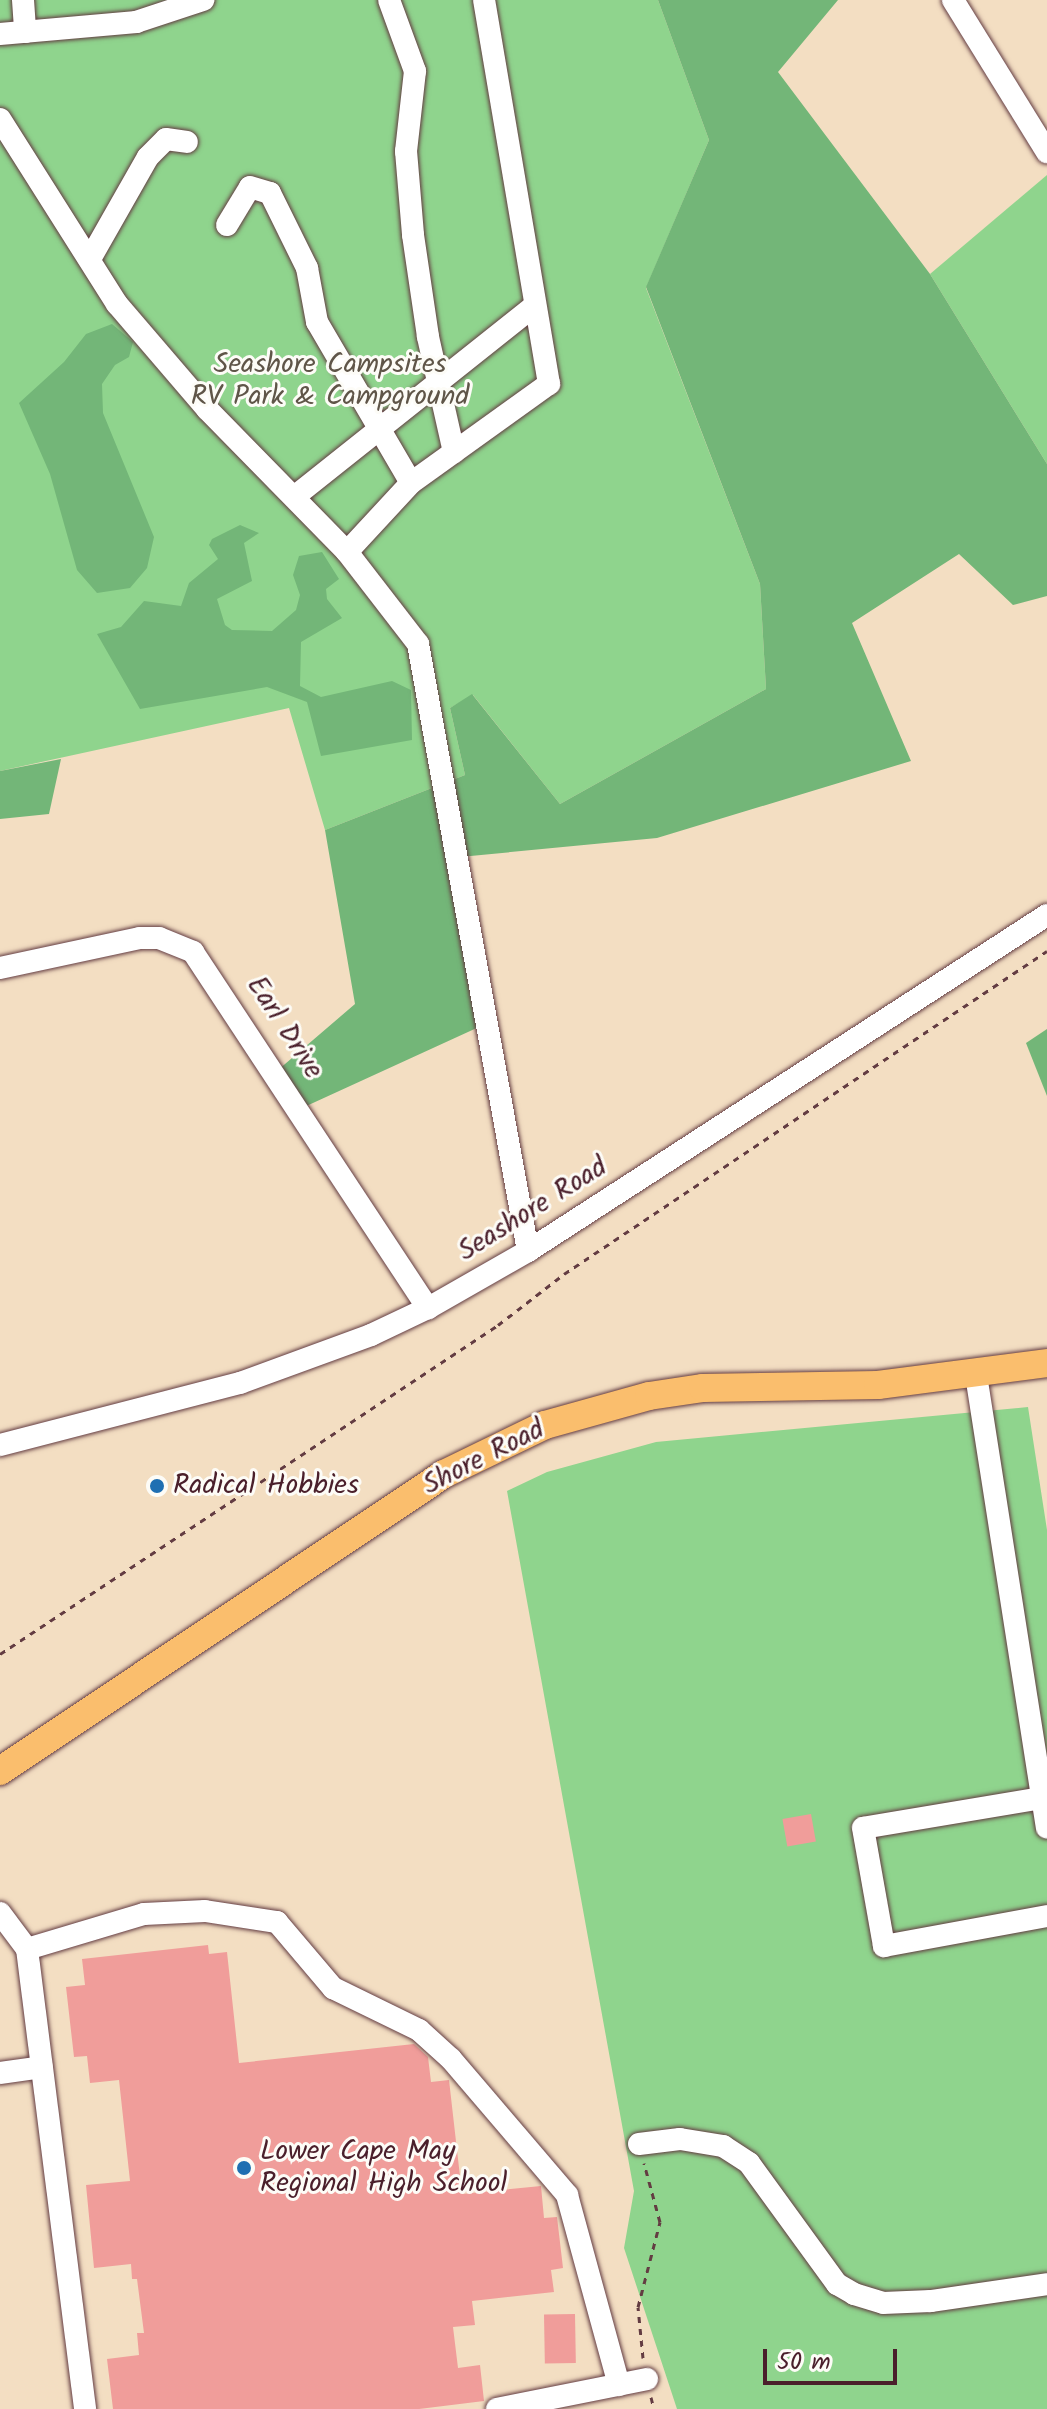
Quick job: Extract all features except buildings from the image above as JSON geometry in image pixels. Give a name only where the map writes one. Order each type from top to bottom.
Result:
[{"type":"main road","name":"Shore Road","points":[[0,1771],[444,1474],[515,1437],[596,1408],[703,1388],[878,1385],[976,1375],[1047,1363]]},
{"type":"street","points":[[23,0],[25,32]]},
{"type":"street","points":[[0,34],[136,22],[203,0]]},
{"type":"street","points":[[389,0],[415,71],[406,151],[415,249],[438,385],[454,452]]},
{"type":"street","points":[[347,552],[411,483],[549,384],[484,0]]},
{"type":"street","points":[[953,0],[1047,152]]},
{"type":"street","points":[[0,119],[117,304],[207,409],[347,552],[418,644],[528,1251]]},
{"type":"street","points":[[90,259],[148,157],[166,139],[187,142]]},
{"type":"street","points":[[227,225],[250,187],[270,193],[307,268],[317,322],[411,483]]},
{"type":"street","points":[[294,497],[535,305]]},
{"type":"street","name":"Seashore Road","points":[[0,1445],[240,1383],[356,1341],[428,1308],[528,1251],[1047,915]]},
{"type":"street","name":"Earl Drive","points":[[0,968],[140,938],[176,943],[193,952],[428,1308]]},
{"type":"street","points":[[976,1375],[1047,1827]]},
{"type":"street","points":[[1042,1798],[863,1828],[884,1946],[1047,1916]]},
{"type":"street","points":[[27,1949],[144,1914],[205,1911],[277,1922],[333,1988],[419,2030],[451,2059],[567,2195],[619,2385]]},
{"type":"street","points":[[0,1913],[27,1949],[85,2409]]},
{"type":"street","points":[[0,2073],[42,2067]]},
{"type":"street","points":[[639,2144],[680,2139],[723,2146],[749,2163],[837,2284],[854,2294],[883,2303],[931,2301],[1047,2284]]},
{"type":"street","points":[[497,2409],[647,2379]]},
{"type":"path","points":[[0,1654],[498,1325],[564,1274],[1047,951]]},
{"type":"path","points":[[639,2144],[660,2222],[638,2307],[654,2409]]},
{"type":"green space","name":"Seashore Campsites RV Park & Campground","points":[[0,0],[658,0],[709,140],[646,288],[760,584],[766,689],[560,804],[473,695],[450,708],[465,775],[325,830],[289,708],[0,771]]},
{"type":"green space","points":[[658,0],[838,0],[778,72],[930,274],[1047,464],[1047,596],[1013,605],[959,554],[852,623],[911,761],[657,838],[460,857],[492,1021],[302,1108],[278,1070],[355,1004],[325,830],[465,775],[450,708],[472,694],[560,804],[766,689],[760,584],[646,287],[709,140]]},
{"type":"green space","points":[[1047,175],[1047,464],[930,274]]},
{"type":"green space","points":[[112,324],[133,342],[129,357],[115,365],[102,384],[103,413],[154,537],[147,568],[130,588],[97,593],[77,570],[50,474],[19,403],[64,362],[86,334]]},
{"type":"green space","points":[[240,525],[259,533],[244,543],[252,581],[217,599],[225,625],[232,630],[272,631],[296,610],[300,595],[293,575],[299,556],[322,552],[339,579],[326,589],[327,599],[342,618],[301,642],[300,686],[321,697],[392,681],[411,690],[412,740],[321,756],[307,702],[267,687],[140,709],[97,634],[121,627],[144,601],[181,606],[189,583],[218,559],[209,545],[212,539]]},
{"type":"green space","points":[[61,759],[49,814],[0,819],[0,771]]},
{"type":"green space","points":[[1047,1029],[1047,1096],[1026,1043]]},
{"type":"green space","points":[[1028,1407],[1047,1530],[1047,2409],[677,2409],[624,2248],[634,2191],[507,1491],[547,1472],[656,1442]]},
{"type":"place","name":"Radical Hobbies","points":[[157,1486]]},
{"type":"place","name":"Lower Cape May Regional High School","points":[[244,2168]]}]
